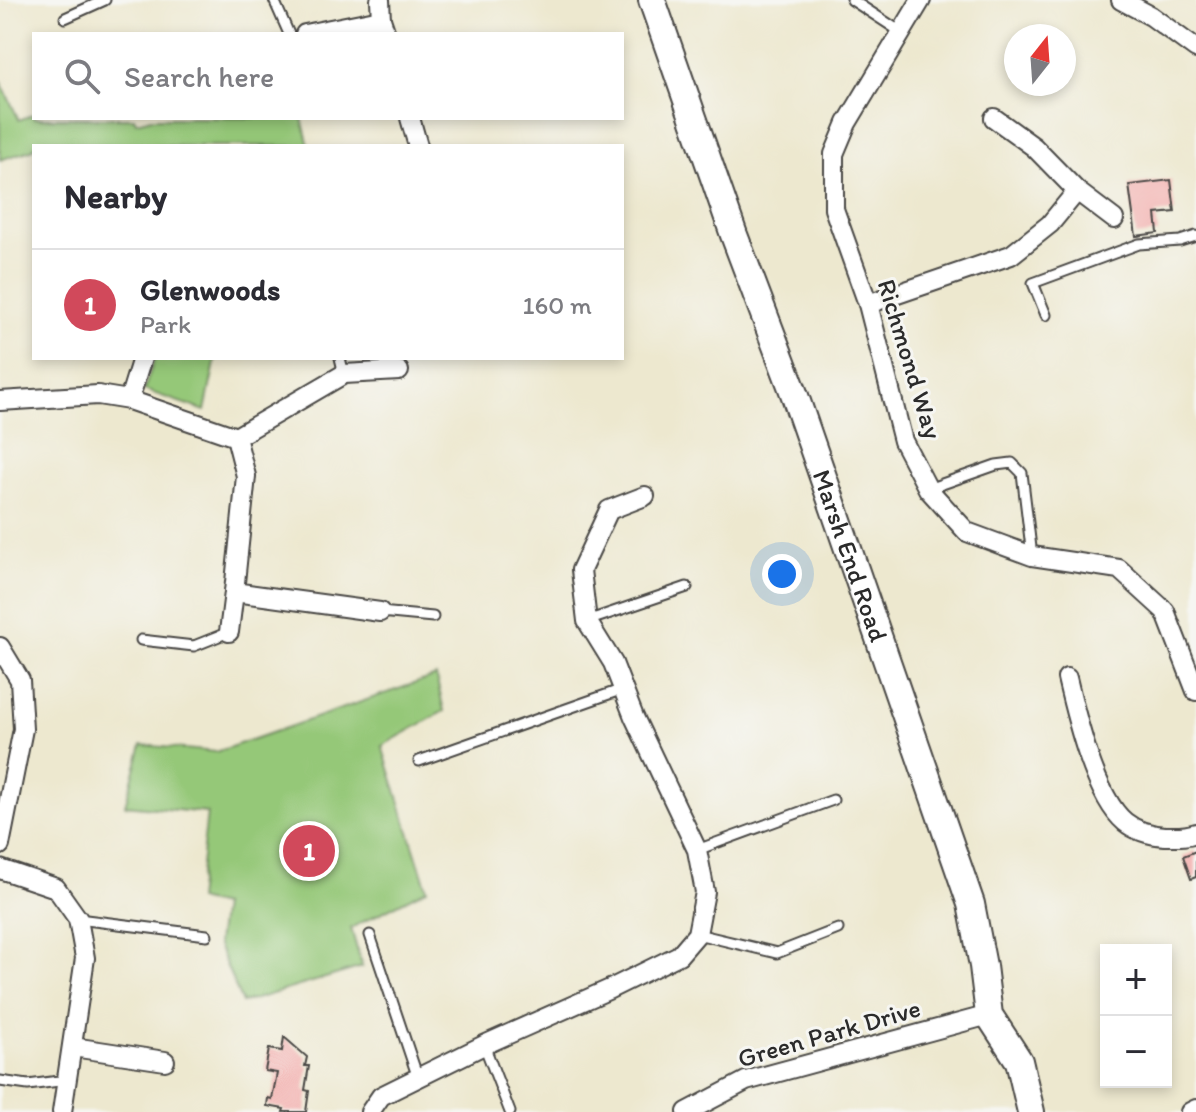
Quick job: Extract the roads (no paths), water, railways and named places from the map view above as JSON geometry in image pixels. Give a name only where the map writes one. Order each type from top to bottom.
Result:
[{"type":"street","points":[[327,32],[383,27],[380,0]]},
{"type":"street","name":"Marsh End Road","points":[[652,0],[734,235],[795,396],[971,904],[989,1015],[1019,1061],[1031,1112]]},
{"type":"street","name":"Richmond Way","points":[[921,0],[847,123],[834,154],[834,209],[868,304],[903,441],[928,489],[967,532],[1032,556],[1119,569],[1165,611],[1196,691]]},
{"type":"street","points":[[1121,0],[1151,16],[1196,49]]},
{"type":"street","points":[[994,118],[1034,147],[1077,191],[1114,219]]},
{"type":"street","points":[[411,120],[417,144]]},
{"type":"street","points":[[868,304],[1011,255],[1050,224],[1077,191]]},
{"type":"street","points":[[129,400],[141,360]]},
{"type":"street","points":[[236,437],[342,366],[399,371]]},
{"type":"street","points":[[0,401],[98,395],[129,400],[236,437]]},
{"type":"street","points":[[229,632],[246,476],[236,437]]},
{"type":"street","points":[[370,1112],[381,1096],[679,955],[697,934],[705,892],[697,850],[613,663],[587,621],[581,570],[609,510],[645,496]]},
{"type":"street","points":[[234,592],[380,612]]},
{"type":"street","points":[[0,647],[20,680],[23,729],[0,845]]},
{"type":"street","points":[[1067,678],[1103,794],[1125,822],[1150,835],[1185,837],[1196,833]]},
{"type":"street","points":[[0,869],[56,888],[78,919],[85,958],[62,1112]]},
{"type":"street","name":"Green Park Drive","points":[[687,1112],[746,1081],[989,1015]]},
{"type":"street","points":[[73,1047],[165,1061]]},
{"type":"street","points":[[1190,1112],[1196,1109]]},
{"type":"lane","points":[[65,18],[105,0]]},
{"type":"lane","points":[[274,0],[288,32]]},
{"type":"lane","points":[[852,0],[901,32]]},
{"type":"lane","points":[[1046,315],[1033,283],[1139,244],[1180,241],[1196,236]]},
{"type":"lane","points":[[928,489],[996,465],[1012,463],[1022,473],[1032,556]]},
{"type":"lane","points":[[587,621],[687,587]]},
{"type":"lane","points":[[380,612],[433,617]]},
{"type":"lane","points":[[141,640],[194,646],[229,632]]},
{"type":"lane","points":[[419,761],[623,689]]},
{"type":"lane","points":[[697,850],[833,800]]},
{"type":"lane","points":[[78,919],[207,935]]},
{"type":"lane","points":[[697,934],[777,953],[838,929]]},
{"type":"lane","points":[[370,935],[418,1078]]},
{"type":"lane","points":[[484,1045],[510,1112]]},
{"type":"lane","points":[[0,1081],[28,1085],[67,1080]]},
{"type":"place","name":"Glenwoods","points":[[309,851]]}]
